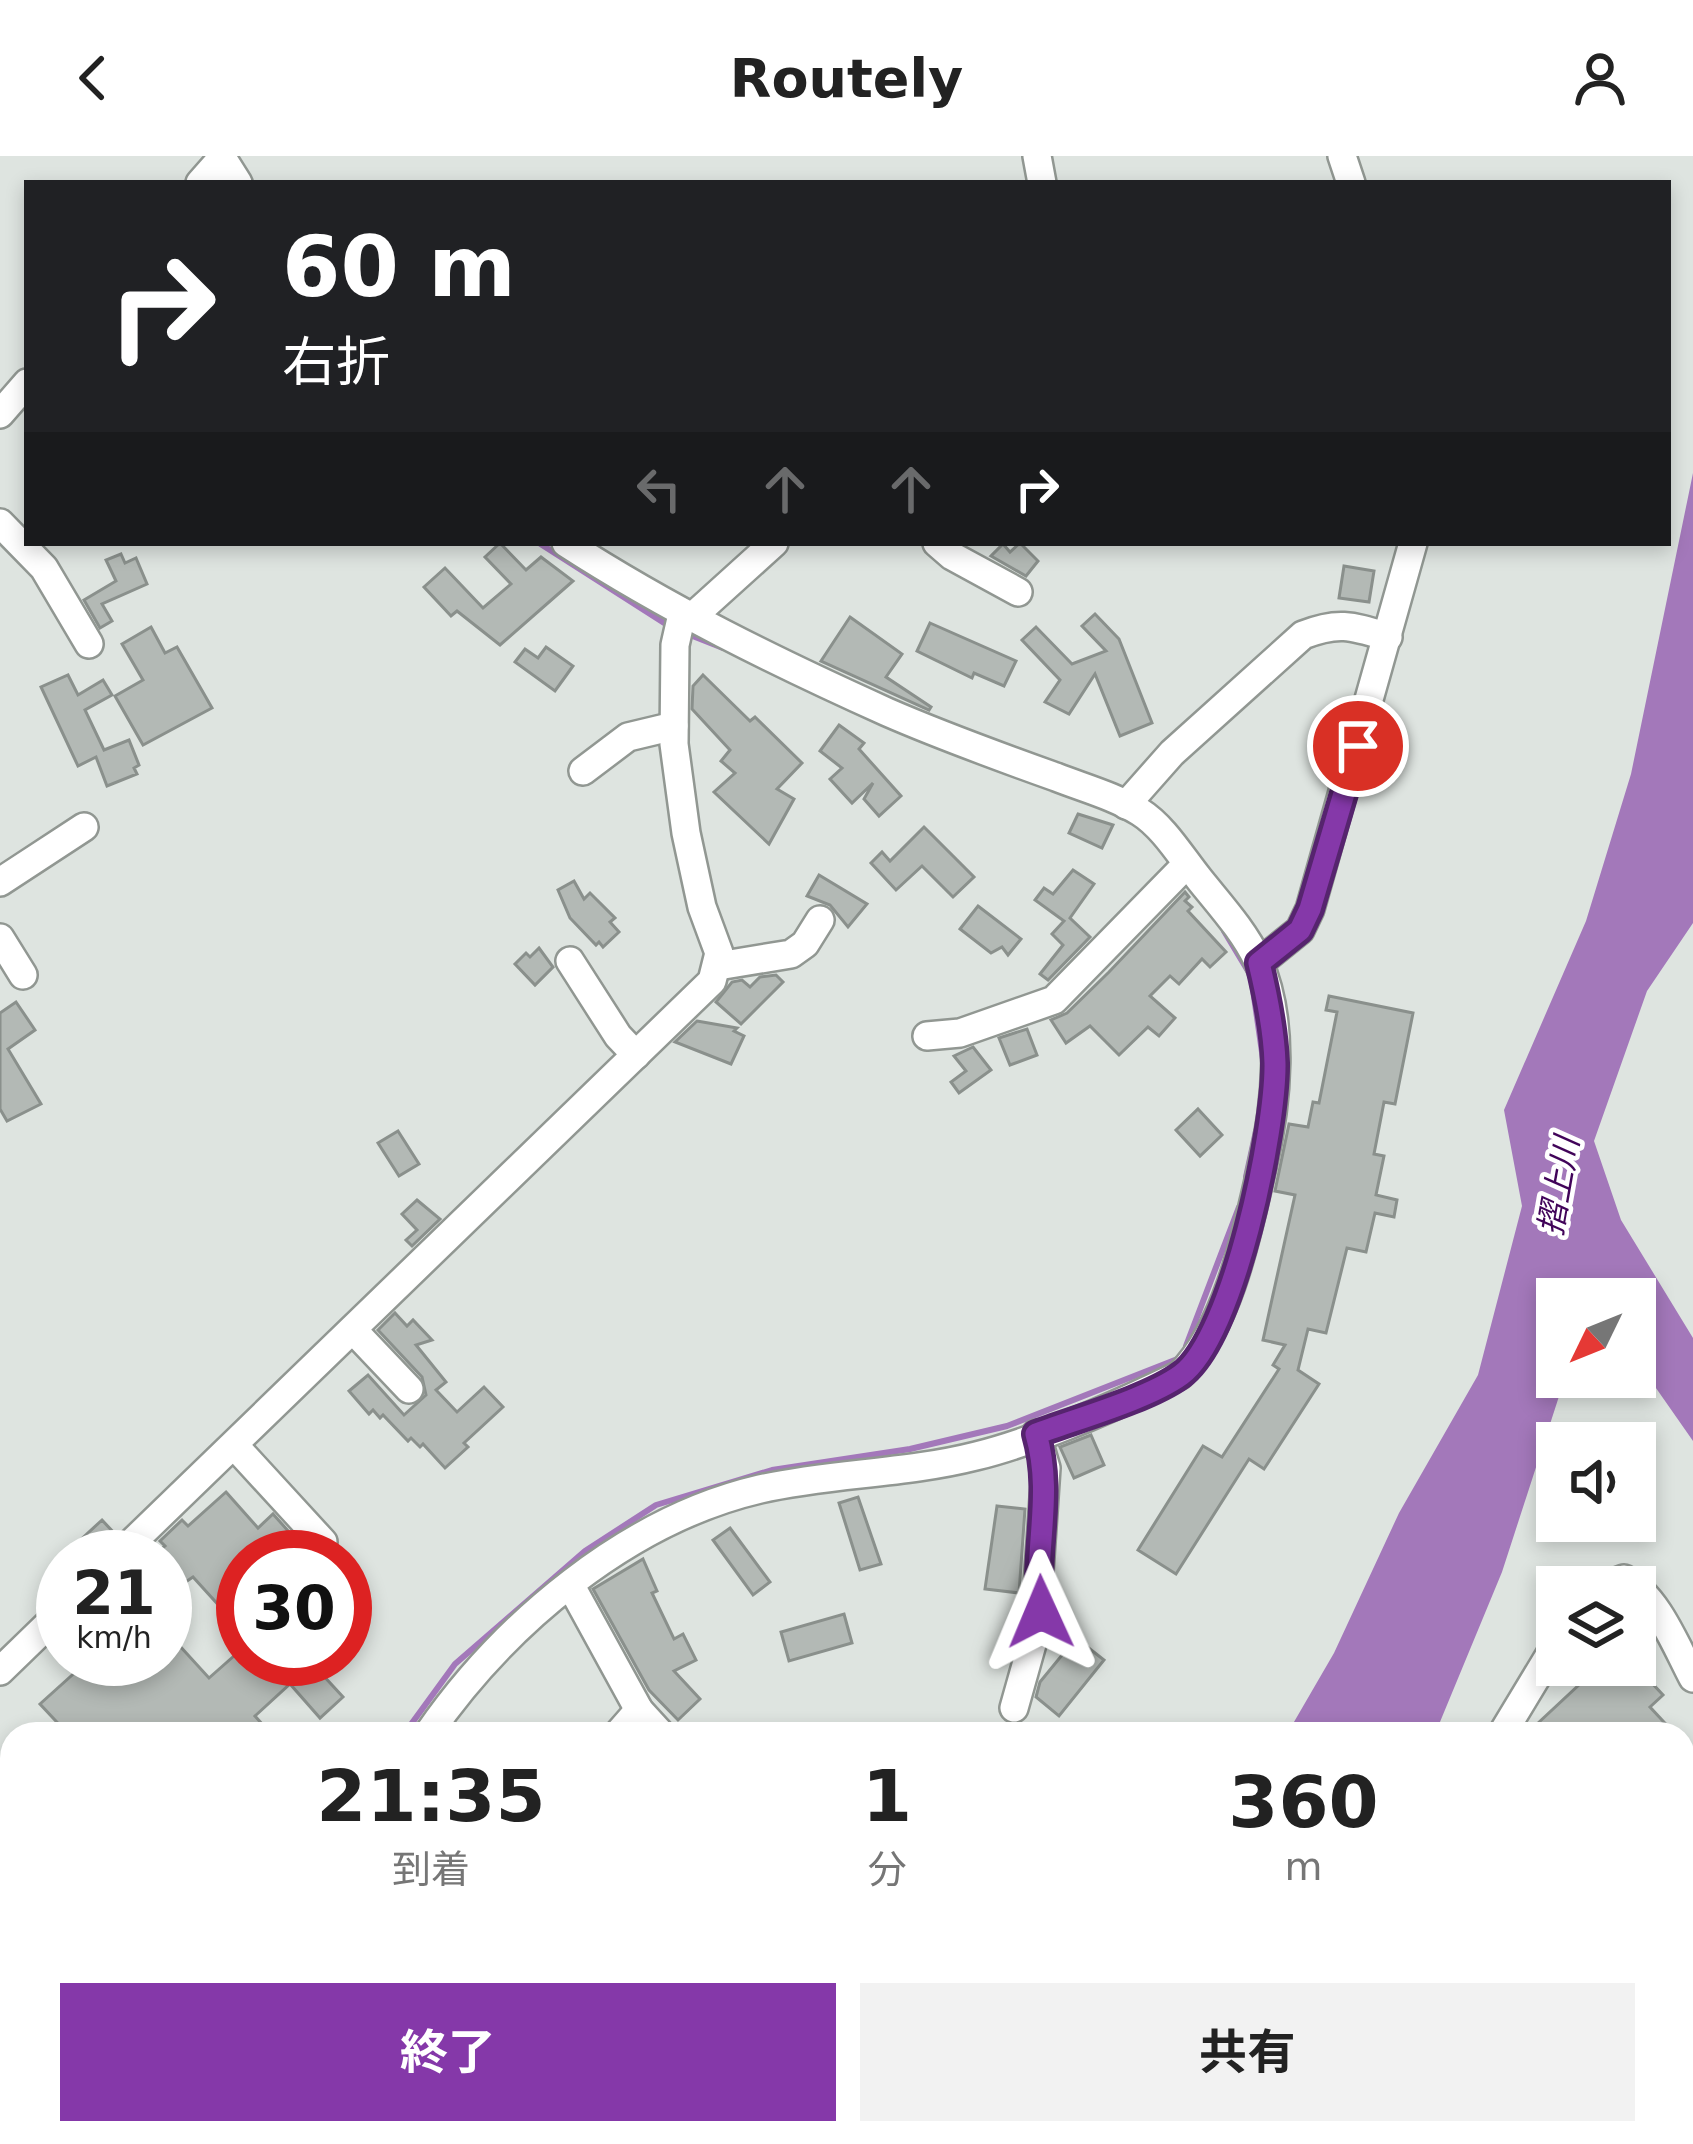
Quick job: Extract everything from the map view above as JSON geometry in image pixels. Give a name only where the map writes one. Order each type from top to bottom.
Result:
[{"type":"street","points":[[0,414],[24,386]]},
{"type":"street","points":[[0,523],[44,568],[88,644]]},
{"type":"street","points":[[436,1722],[462,1685],[513,1634],[631,1540],[719,1500],[807,1481],[922,1468],[983,1455],[1180,1375],[1200,1354],[1212,1330],[1246,1236],[1269,1137],[1275,1065],[1270,1007],[1259,963],[1242,934],[1182,869],[1144,814],[682,624],[570,546]]},
{"type":"street","points":[[145,1530],[712,981],[719,953],[702,908],[686,833],[674,726],[682,624],[771,546]]},
{"type":"street","points":[[940,546],[1018,592]]},
{"type":"street","points":[[1259,963],[1300,930],[1310,909],[1412,546]]},
{"type":"street","points":[[1126,805],[1172,753],[1303,635],[1346,625],[1388,637]]},
{"type":"street","points":[[583,771],[628,737],[674,726]]},
{"type":"street","points":[[0,882],[84,827]]},
{"type":"street","points":[[927,1036],[960,1033],[1054,1000],[1182,869]]},
{"type":"street","points":[[718,966],[791,954],[805,944],[820,920]]},
{"type":"street","points":[[0,938],[23,975]]},
{"type":"street","points":[[570,961],[635,1055]]},
{"type":"street","points":[[354,1330],[409,1389]]},
{"type":"street","points":[[1014,1708],[1041,1612],[1038,1586],[1046,1468],[1036,1434]]},
{"type":"street","points":[[234,1445],[312,1530]]},
{"type":"street","points":[[572,1586],[650,1722]]},
{"type":"street","points":[[1656,1613],[1693,1678]]},
{"type":"street","points":[[0,1671],[36,1636]]},
{"type":"street","points":[[1509,1722],[1536,1678]]},
{"type":"street","points":[[628,1722],[639,1710]]},
{"type":"water","name":"摺上川","points":[[1693,473],[1693,923],[1647,991],[1594,1141],[1621,1220],[1693,1338],[1693,1441],[1656,1388],[1656,1278],[1536,1278],[1536,1398],[1558,1398],[1551,1422],[1536,1422],[1536,1467],[1502,1572],[1440,1722],[1294,1722],[1334,1653],[1399,1513],[1478,1375],[1522,1206],[1504,1110],[1586,921],[1631,774]]},
{"type":"building","points":[[503,546],[526,570],[541,557],[573,581],[500,645],[457,611],[451,616],[424,587],[445,568],[483,608],[511,584],[485,557]]},
{"type":"building","points":[[1001,546],[1010,552],[1023,546],[1038,561],[1026,576],[991,556]]},
{"type":"building","points":[[121,554],[125,563],[136,558],[147,584],[102,604],[112,621],[100,628],[84,600],[116,581],[106,560]]},
{"type":"building","points":[[1344,566],[1374,571],[1369,602],[1339,598]]},
{"type":"building","points":[[1095,614],[1119,639],[1152,723],[1120,736],[1095,674],[1069,714],[1045,702],[1060,680],[1022,640],[1036,627],[1072,664],[1106,651],[1082,626]]},
{"type":"building","points":[[850,617],[902,654],[886,677],[929,710],[821,661]]},
{"type":"building","points":[[930,623],[1016,661],[1004,686],[974,673],[972,678],[917,651]]},
{"type":"building","points":[[151,627],[165,653],[177,647],[212,708],[143,745],[115,696],[143,680],[122,644]]},
{"type":"building","points":[[546,647],[573,666],[555,691],[515,662],[525,649],[538,658]]},
{"type":"building","points":[[68,675],[78,695],[103,680],[112,695],[85,710],[104,750],[129,740],[139,765],[134,768],[137,774],[107,786],[96,757],[78,766],[41,687]]},
{"type":"building","points":[[703,675],[802,763],[777,789],[794,799],[769,844],[714,792],[735,773],[721,761],[730,750],[692,709],[693,686]]},
{"type":"building","points":[[839,725],[864,743],[859,749],[901,796],[879,816],[864,799],[873,783],[852,803],[830,779],[842,768],[820,751]]},
{"type":"building","points":[[1078,814],[1113,825],[1102,848],[1069,833]]},
{"type":"building","points":[[924,827],[974,877],[953,897],[922,866],[896,890],[871,863],[882,852],[890,861]]},
{"type":"building","points":[[1073,870],[1094,884],[1070,918],[1090,937],[1048,980],[1040,974],[1063,945],[1052,934],[1064,921],[1035,900],[1044,888],[1053,894]]},
{"type":"building","points":[[819,875],[867,904],[848,927],[830,905],[807,896]]},
{"type":"building","points":[[574,881],[584,899],[590,893],[615,918],[610,922],[619,932],[603,947],[570,918],[558,890]]},
{"type":"building","points":[[1185,892],[1189,897],[1185,901],[1192,907],[1188,911],[1226,952],[1210,967],[1202,959],[1179,984],[1170,976],[1150,996],[1175,1018],[1159,1036],[1148,1027],[1119,1055],[1090,1026],[1066,1043],[1051,1020],[1067,1013]]},
{"type":"building","points":[[978,906],[1021,939],[1008,955],[1002,947],[991,953],[960,929]]},
{"type":"building","points":[[539,948],[553,967],[535,985],[515,964]]},
{"type":"building","points":[[776,975],[783,982],[741,1024],[716,1002],[732,982],[742,980],[750,987],[760,977]]},
{"type":"building","points":[[1329,996],[1413,1013],[1395,1104],[1384,1102],[1374,1154],[1384,1156],[1376,1195],[1397,1200],[1394,1217],[1375,1213],[1366,1252],[1347,1248],[1326,1333],[1308,1329],[1298,1370],[1319,1384],[1264,1469],[1249,1459],[1176,1574],[1138,1550],[1203,1446],[1222,1457],[1279,1369],[1273,1365],[1285,1345],[1263,1340],[1295,1195],[1275,1191],[1289,1124],[1308,1127],[1313,1102],[1319,1103],[1337,1012],[1326,1010]]},
{"type":"building","points":[[16,1002],[35,1030],[8,1049],[41,1104],[7,1121],[0,1109],[0,1013]]},
{"type":"building","points":[[697,1021],[737,1028],[734,1031],[744,1036],[731,1064],[675,1042]]},
{"type":"building","points":[[1027,1029],[1037,1055],[1010,1065],[999,1038]]},
{"type":"building","points":[[973,1047],[991,1070],[959,1093],[951,1082],[966,1071],[954,1056]]},
{"type":"building","points":[[1198,1109],[1222,1135],[1200,1156],[1176,1130]]},
{"type":"building","points":[[398,1131],[419,1164],[399,1176],[378,1143]]},
{"type":"building","points":[[417,1200],[440,1219],[412,1246],[406,1240],[417,1230],[402,1214]]},
{"type":"building","points":[[395,1313],[407,1326],[413,1320],[432,1340],[416,1345],[446,1382],[436,1390],[457,1412],[484,1387],[503,1407],[445,1468],[423,1444],[408,1441],[383,1415],[380,1418],[373,1410],[369,1414],[349,1391],[368,1375],[404,1415],[426,1395],[422,1377],[378,1330]]},
{"type":"building","points":[[1091,1435],[1104,1465],[1074,1478],[1060,1447]]},
{"type":"building","points":[[226,1492],[258,1528],[273,1514],[287,1530],[216,1530],[216,1602],[192,1578],[192,1530],[172,1530],[182,1520],[188,1526]]},
{"type":"building","points":[[858,1497],[881,1564],[860,1570],[839,1503]]},
{"type":"building","points":[[997,1506],[1025,1509],[1019,1593],[985,1589]]},
{"type":"building","points":[[102,1520],[111,1530],[91,1530]]},
{"type":"building","points":[[730,1528],[770,1582],[753,1595],[713,1540]]},
{"type":"building","points":[[643,1559],[657,1591],[652,1593],[674,1639],[683,1634],[696,1660],[674,1671],[700,1699],[678,1720],[649,1690],[593,1589]]},
{"type":"building","points":[[844,1614],[852,1643],[789,1661],[781,1632]]},
{"type":"building","points":[[1076,1638],[1104,1660],[1059,1716],[1036,1697],[1040,1682]]},
{"type":"building","points":[[192,1659],[209,1678],[216,1672],[216,1686],[288,1686],[255,1716],[260,1722],[57,1722],[40,1704],[60,1686],[192,1686]]},
{"type":"building","points":[[292,1686],[333,1686],[343,1697],[320,1718]]},
{"type":"building","points":[[1578,1686],[1655,1686],[1663,1695],[1650,1707],[1664,1722],[1539,1722]]},
{"type":"waterway","points":[[544,546],[672,628]]},
{"type":"waterway","points":[[685,633],[723,648]]},
{"type":"waterway","points":[[1224,931],[1251,976],[1263,1059]]},
{"type":"waterway","points":[[1246,1177],[1256,1131]]},
{"type":"waterway","points":[[1186,1346],[1239,1207]]},
{"type":"waterway","points":[[413,1722],[455,1664],[585,1551],[656,1505],[772,1470],[910,1449],[1007,1426],[1180,1358]]},
{"type":"route","points":[[1041,1612],[1038,1586],[1046,1468],[1036,1434],[1180,1375],[1200,1354],[1212,1330],[1246,1236],[1269,1137],[1275,1065],[1270,1007],[1259,963],[1286,945],[1310,909],[1358,746]]}]
